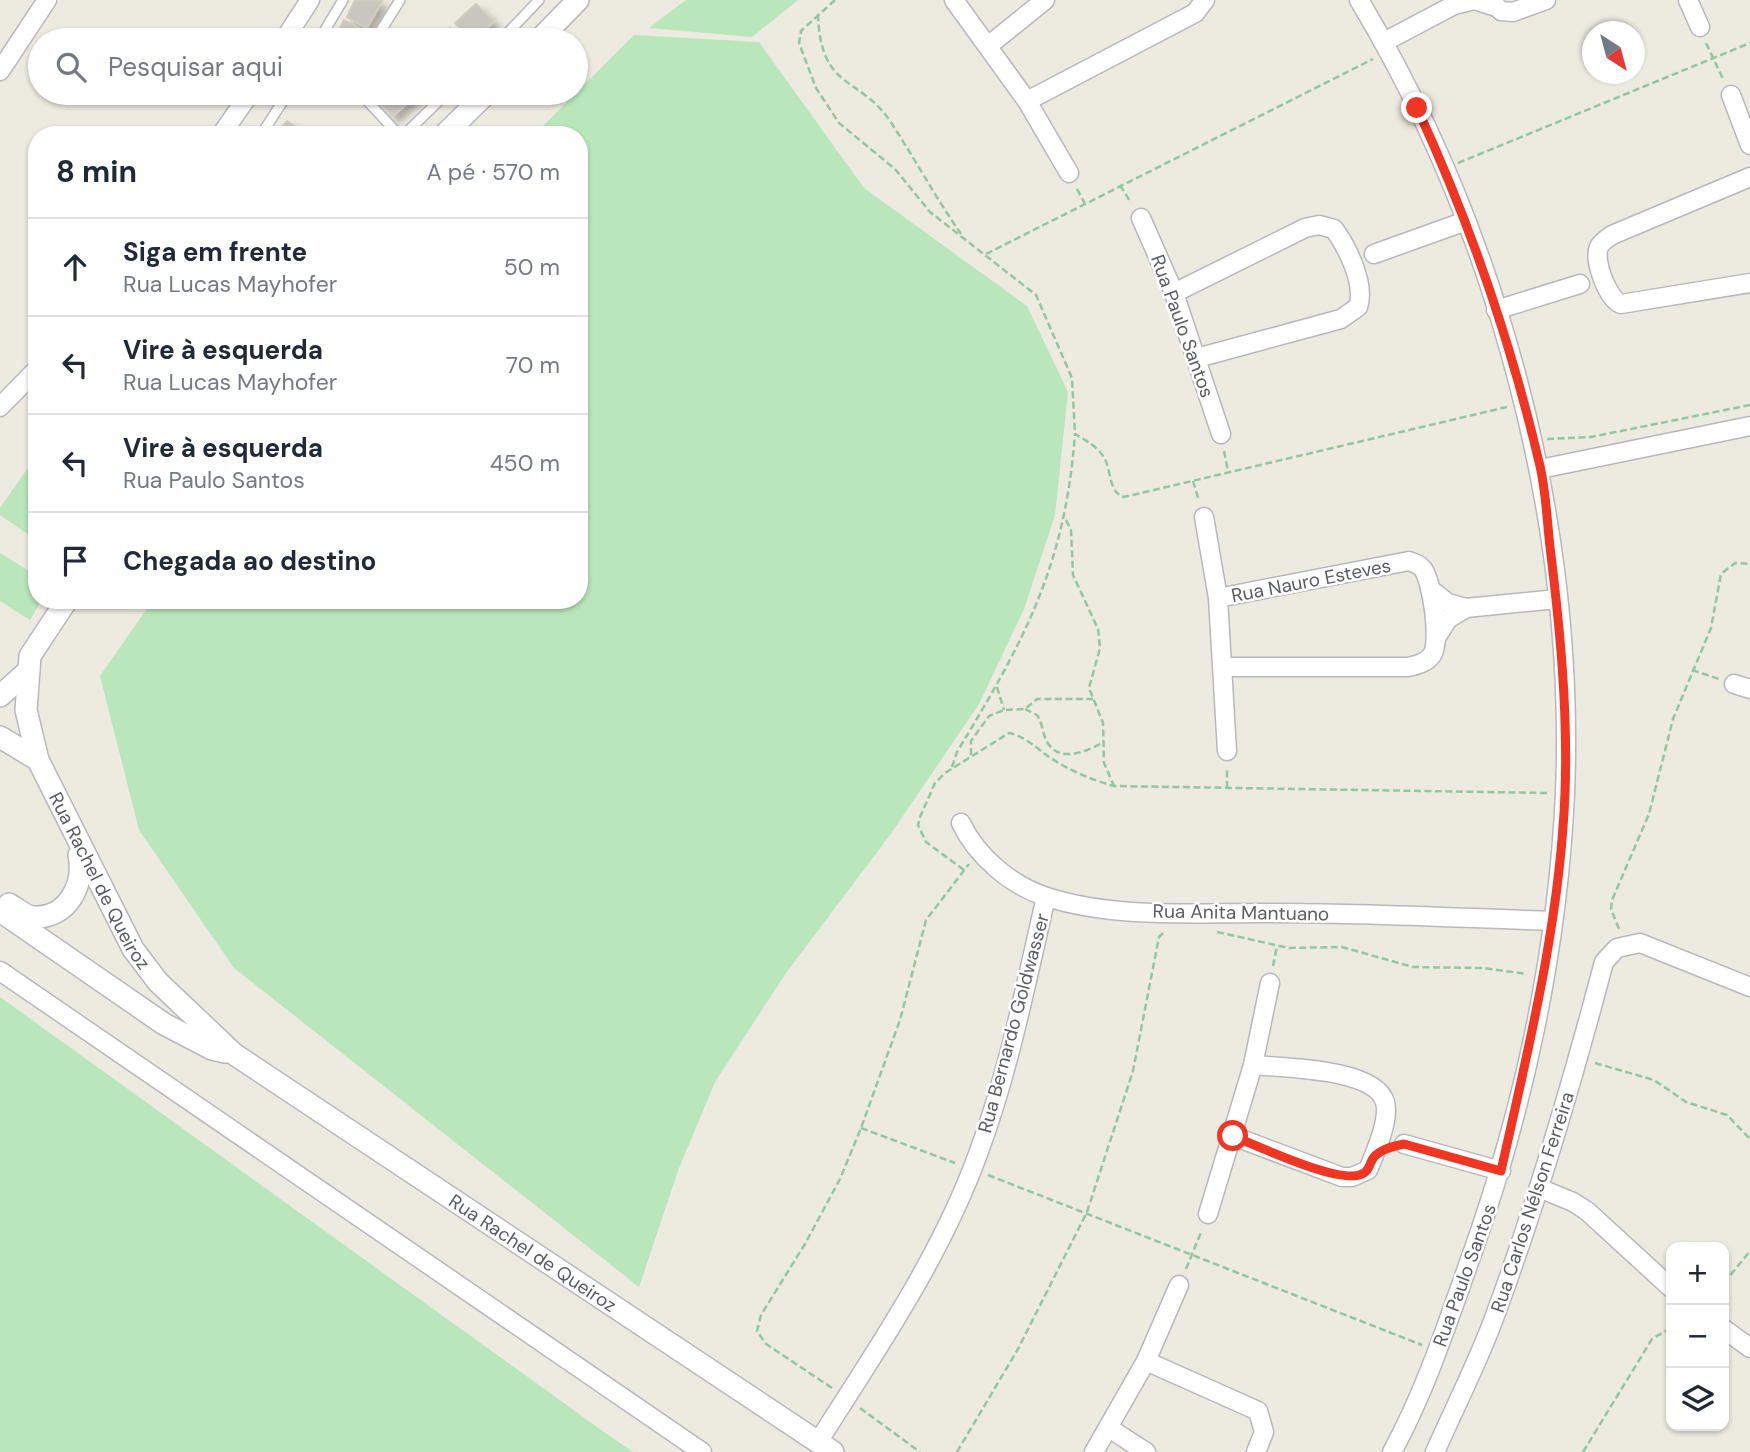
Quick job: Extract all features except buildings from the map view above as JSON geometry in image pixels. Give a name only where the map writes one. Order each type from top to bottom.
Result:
[{"type":"street","points":[[28,28],[47,0]]},
{"type":"street","points":[[292,28],[310,0]]},
{"type":"street","points":[[551,28],[578,0]]},
{"type":"street","points":[[954,0],[1027,101],[1069,173]]},
{"type":"street","points":[[988,46],[1045,0]]},
{"type":"street","points":[[1027,101],[1195,13],[1205,0]]},
{"type":"street","name":"Rua Paulo Santos","points":[[1359,0],[1387,46],[1445,168],[1496,310],[1524,403],[1540,469],[1557,599],[1564,699],[1565,793],[1553,921],[1545,976],[1501,1171],[1438,1351],[1392,1452]]},
{"type":"street","points":[[1387,46],[1457,2],[1474,0],[1491,3],[1502,12],[1513,12],[1546,0]]},
{"type":"street","points":[[1688,0],[1700,27]]},
{"type":"street","points":[[0,71],[28,29]]},
{"type":"street","points":[[1731,95],[1750,145]]},
{"type":"street","points":[[227,126],[242,105]]},
{"type":"street","points":[[453,126],[475,105]]},
{"type":"street","points":[[1580,284],[1590,276],[1600,244],[1612,235],[1750,177]]},
{"type":"street","name":"Rua Paulo Santos","points":[[1141,218],[1174,293],[1222,434]]},
{"type":"street","points":[[1197,358],[1341,319],[1358,307],[1363,270],[1374,254],[1466,221]]},
{"type":"street","points":[[1174,293],[1305,228],[1327,225],[1354,248],[1374,254]]},
{"type":"street","points":[[1340,238],[1359,286]]},
{"type":"street","points":[[1597,257],[1615,302],[1629,305],[1750,283]]},
{"type":"street","points":[[1496,310],[1580,284],[1594,285],[1610,294]]},
{"type":"street","points":[[0,407],[28,378]]},
{"type":"street","points":[[1540,469],[1750,426]]},
{"type":"street","points":[[1204,517],[1218,598],[1225,667],[1227,751]]},
{"type":"street","name":"Rua Nauro Esteves","points":[[1218,598],[1409,561],[1423,569],[1430,589],[1436,638]]},
{"type":"street","name":"Rua Nauro Esteves","points":[[1430,589],[1448,603],[1466,608]]},
{"type":"street","points":[[1225,667],[1418,665],[1432,655],[1436,638],[1448,619],[1466,608],[1557,599]]},
{"type":"street","points":[[0,695],[29,670],[30,656],[61,609]]},
{"type":"street","name":"Rua Rachel de Queiroz","points":[[29,670],[26,710],[38,760],[133,949],[158,982],[234,1054],[825,1447]]},
{"type":"street","points":[[0,737],[38,760]]},
{"type":"street","name":"Rua Anita Mantuano","points":[[961,823],[978,852],[990,865],[1045,897],[1118,910],[1553,921]]},
{"type":"street","points":[[0,903],[5,902],[31,917],[49,915],[62,909],[81,881],[75,837]]},
{"type":"street","name":"Rua Bernardo Goldwasser","points":[[825,1447],[921,1279],[972,1169],[1014,1034],[1045,897]]},
{"type":"street","name":"Rua Rachel de Queiroz","points":[[0,911],[164,1024],[212,1049],[234,1054]]},
{"type":"street","points":[[1620,947],[1640,943],[1750,987]]},
{"type":"street","name":"Rua Carlos Nélson Ferreira","points":[[1435,1452],[1492,1323],[1539,1188],[1604,962],[1620,947]]},
{"type":"street","points":[[0,971],[702,1452]]},
{"type":"street","points":[[1208,1214],[1253,1065],[1270,983]]},
{"type":"street","points":[[1233,1136],[1342,1177],[1362,1174],[1368,1170],[1373,1158],[1386,1105],[1382,1095],[1365,1081],[1336,1074],[1253,1065]]},
{"type":"street","points":[[1384,1117],[1404,1144]]},
{"type":"street","points":[[1373,1158],[1390,1147],[1404,1144],[1501,1171]]},
{"type":"street","points":[[1539,1188],[1587,1211],[1666,1283]]},
{"type":"street","points":[[1094,1452],[1146,1361],[1179,1285]]},
{"type":"street","points":[[1729,1333],[1750,1348]]},
{"type":"street","points":[[1146,1361],[1258,1411],[1264,1432],[1260,1449]]},
{"type":"street","points":[[1109,1428],[1146,1452]]},
{"type":"lane","points":[[326,28],[343,0]]},
{"type":"lane","points":[[382,28],[400,0]]},
{"type":"lane","points":[[512,28],[539,0]]},
{"type":"lane","points":[[267,126],[280,105]]},
{"type":"lane","points":[[372,105],[392,126]]},
{"type":"lane","points":[[411,126],[434,105]]},
{"type":"path","points":[[835,0],[801,31],[799,43],[816,88],[829,110],[846,130],[895,169],[930,212],[1036,295],[1072,378],[1075,435],[1065,519],[1043,592],[997,686],[957,752],[952,767]]},
{"type":"path","points":[[818,14],[819,41],[833,72],[891,122],[928,187],[963,237]]},
{"type":"path","points":[[1445,168],[1750,43]]},
{"type":"path","points":[[986,254],[1387,46]]},
{"type":"path","points":[[1709,50],[1720,74]]},
{"type":"path","points":[[1120,185],[1126,195]]},
{"type":"path","points":[[1081,196],[1085,204]]},
{"type":"path","points":[[1075,435],[1090,443],[1102,455],[1115,491],[1121,496],[1524,403]]},
{"type":"path","points":[[1534,443],[1554,438],[1591,437],[1750,405]]},
{"type":"path","points":[[1226,463],[1228,471]]},
{"type":"path","points":[[1193,481],[1197,493]]},
{"type":"path","points":[[1065,519],[1071,530],[1073,575],[1098,629],[1100,649],[1089,688],[1103,723],[1104,763],[1114,786]]},
{"type":"path","points":[[1620,947],[1612,900],[1649,814],[1673,719],[1711,628],[1721,574],[1735,563],[1750,564]]},
{"type":"path","points":[[1692,670],[1742,686]]},
{"type":"path","points":[[997,686],[1004,710]]},
{"type":"path","points":[[1025,709],[1037,699],[1093,699]]},
{"type":"path","points":[[971,755],[971,741],[980,726],[989,716],[1004,710],[1025,709],[1037,715],[1047,742],[1062,752],[1084,753],[1104,742]]},
{"type":"path","points":[[964,870],[926,842],[918,825],[935,783],[952,767],[1003,736],[1016,734],[1053,760],[1095,781],[1114,786],[1565,793]]},
{"type":"path","points":[[1227,777],[1227,788]]},
{"type":"path","points":[[757,1331],[761,1315],[805,1244],[840,1179],[861,1128],[900,1020],[926,920],[978,852]]},
{"type":"path","points":[[957,1452],[1018,1349],[1087,1212],[1133,1071],[1159,937],[1162,932],[1168,930]]},
{"type":"path","points":[[1208,931],[1277,946],[1342,947],[1413,967],[1483,968],[1545,976]]},
{"type":"path","points":[[1275,957],[1277,946]]},
{"type":"path","points":[[1579,1056],[1654,1080],[1686,1102],[1727,1115],[1750,1139]]},
{"type":"path","points":[[861,1128],[1087,1212],[1438,1351]]},
{"type":"path","points":[[1188,1264],[1199,1237]]},
{"type":"path","points":[[1729,1277],[1750,1251]]},
{"type":"path","points":[[1583,1452],[1652,1339],[1666,1331]]},
{"type":"green space","points":[[686,0],[798,0],[752,37],[649,28]]},
{"type":"green space","points":[[634,35],[759,42],[864,188],[1027,306],[1068,392],[1055,515],[1024,609],[979,704],[890,835],[786,973],[715,1082],[679,1168],[639,1287],[234,968],[139,830],[100,676],[147,609],[588,609],[588,126],[543,126],[564,105],[588,105],[588,81]]},
{"type":"green space","points":[[28,468],[28,534],[0,515],[0,508]]},
{"type":"green space","points":[[0,553],[28,570],[28,609],[37,609],[30,620],[0,601]]},
{"type":"green space","points":[[0,997],[604,1432],[633,1452],[0,1452]]},
{"type":"route","points":[[1233,1136],[1342,1177],[1362,1174],[1368,1170],[1373,1158],[1390,1147],[1404,1144],[1501,1171],[1545,976],[1565,793],[1564,699],[1557,599],[1540,469],[1524,403],[1466,221],[1417,108]]}]
